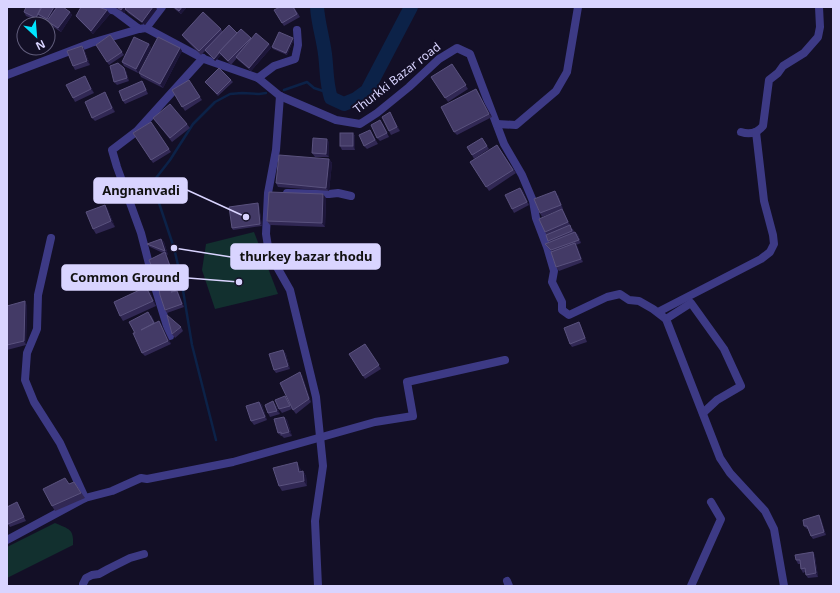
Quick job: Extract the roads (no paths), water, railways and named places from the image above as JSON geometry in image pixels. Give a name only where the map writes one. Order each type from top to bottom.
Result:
[{"type":"street","name":"Thurkki Bazar road","points":[[100,7],[115,11],[142,28],[203,58],[258,78],[280,96],[336,120],[360,124],[377,113],[409,87],[438,59],[457,48],[470,54],[496,124]]},
{"type":"street","points":[[7,75],[91,43],[142,28],[162,7]]},
{"type":"street","points":[[578,7],[567,72],[556,91],[516,125],[496,124],[504,144],[522,175],[533,201],[536,218],[554,271],[552,282],[562,302],[562,310],[569,315],[607,297],[620,294],[629,300],[639,301],[658,312],[666,319],[720,458],[730,473],[765,511],[774,528],[784,586]]},
{"type":"street","points":[[741,132],[745,134],[756,132],[763,126],[769,80],[778,73],[783,66],[804,52],[818,37],[820,27],[819,7]]},
{"type":"street","points":[[258,78],[274,66],[295,59],[298,45],[297,30]]},
{"type":"street","points":[[170,336],[141,233],[112,150],[138,131],[203,58]]},
{"type":"street","points":[[280,96],[276,150],[268,193],[266,234],[269,253],[290,290],[316,397],[323,466],[315,521],[318,586]]},
{"type":"street","points":[[658,312],[761,259],[770,252],[774,244],[773,235],[763,193],[756,132]]},
{"type":"street","points":[[268,193],[338,193],[351,196]]},
{"type":"street","points":[[51,238],[38,295],[37,329],[27,353],[25,380],[34,402],[60,444],[85,498]]},
{"type":"street","points":[[666,319],[691,303],[724,349],[741,386],[717,400],[703,413]]},
{"type":"street","points":[[7,540],[85,498],[112,491],[141,478],[147,479],[233,462],[375,422],[413,416],[407,382],[505,360]]},
{"type":"street","points":[[691,586],[722,519],[712,502]]},
{"type":"street","points":[[83,586],[82,584],[86,578],[99,574],[130,558],[144,554]]},
{"type":"waterway","points":[[317,7],[325,54],[329,92],[331,98],[344,104],[356,99],[367,91],[411,7]]},
{"type":"waterway","points":[[284,90],[307,82],[314,88],[329,93]]},
{"type":"waterway","points":[[216,440],[192,345],[181,278],[174,248],[158,200],[156,178],[170,160],[193,124],[215,102],[230,94],[266,93]]},
{"type":"place","name":"Angnanvadi","points":[[246,217]]},
{"type":"place","name":"thurkey bazar thodu","points":[[174,248]]},
{"type":"place","name":"Common Ground","points":[[239,282]]}]
